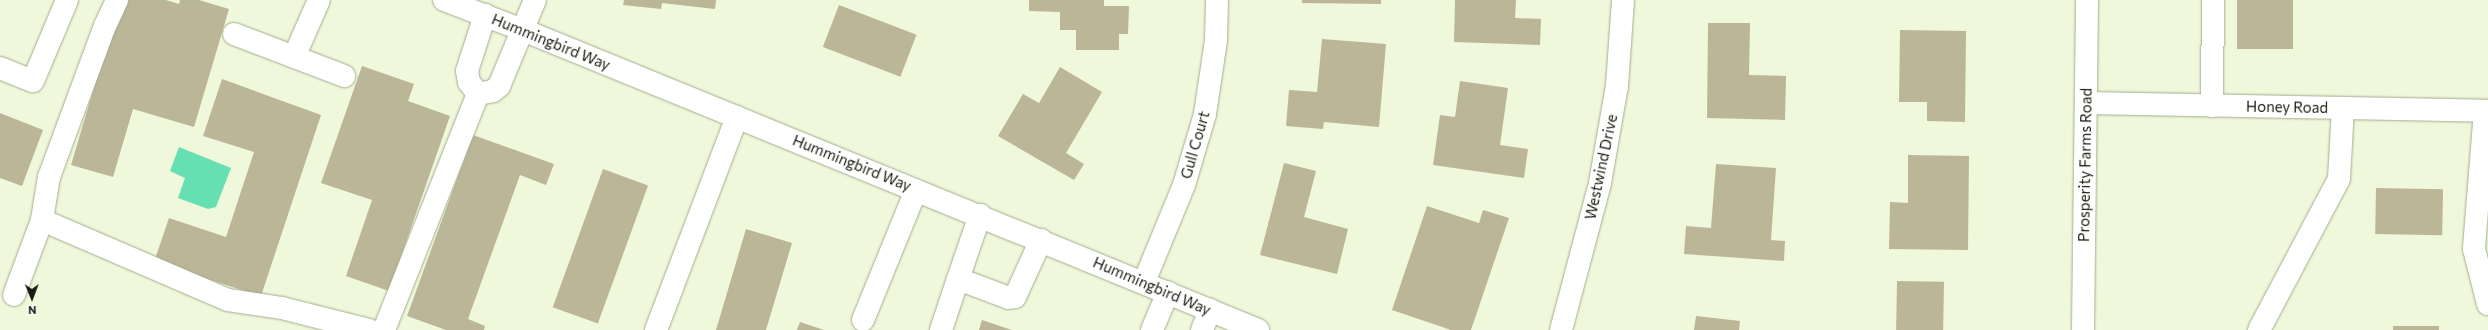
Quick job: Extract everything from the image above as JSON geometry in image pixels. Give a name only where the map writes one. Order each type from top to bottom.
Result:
[{"type":"street","points":[[0,68],[33,81],[67,0]]},
{"type":"street","points":[[14,295],[42,220],[49,178],[105,26],[117,0]]},
{"type":"street","points":[[294,57],[319,0]]},
{"type":"street","name":"Hummingbird Way","points":[[444,0],[523,30],[980,215],[1258,330]]},
{"type":"street","points":[[478,94],[493,91],[499,86],[535,0]]},
{"type":"street","name":"Gull Court","points":[[1144,282],[1184,185],[1205,114],[1216,40],[1217,0]]},
{"type":"street","name":"Westwind Drive","points":[[1561,330],[1600,183],[1617,86],[1623,0]]},
{"type":"street","name":"Prosperity Farms Road","points":[[2083,330],[2087,0]]},
{"type":"street","points":[[2212,106],[2213,0]]},
{"type":"street","points":[[478,94],[469,82],[467,71],[485,16]]},
{"type":"street","points":[[234,34],[344,76]]},
{"type":"street","points":[[384,330],[478,94]]},
{"type":"street","name":"Honey Road","points":[[2086,103],[2486,111]]},
{"type":"street","points":[[2259,330],[2339,179],[2343,108]]},
{"type":"street","points":[[2486,111],[2474,249],[2488,304]]},
{"type":"street","points":[[656,330],[737,117]]},
{"type":"street","points":[[863,320],[916,190]]},
{"type":"street","points":[[941,330],[980,215]]},
{"type":"street","points":[[42,220],[228,300],[282,308],[369,330]]},
{"type":"street","points":[[958,278],[1009,298],[1015,297],[1041,240]]},
{"type":"street","points":[[1152,330],[1168,292]]},
{"type":"street","points":[[1202,330],[1210,310]]},
{"type":"shaded area","points":[[179,147],[231,168],[216,207],[208,209],[178,198],[185,178],[170,171]]},
{"type":"building","points":[[120,0],[166,0],[179,4],[180,0],[199,0],[229,9],[194,127],[133,109],[113,177],[71,165]]},
{"type":"building","points":[[624,0],[716,0],[715,9],[662,3],[661,9],[623,5]]},
{"type":"building","points":[[1029,0],[1104,0],[1104,6],[1129,6],[1128,34],[1119,34],[1119,50],[1076,50],[1076,30],[1060,30],[1060,12],[1029,11]]},
{"type":"building","points":[[1302,0],[1381,0],[1381,4],[1302,3]]},
{"type":"building","points":[[1455,0],[1516,0],[1515,18],[1541,19],[1540,45],[1454,42]]},
{"type":"building","points":[[2237,0],[2293,0],[2293,49],[2237,49]]},
{"type":"building","points":[[839,5],[916,35],[900,77],[823,47]]},
{"type":"building","points":[[1708,23],[1750,23],[1749,75],[1786,76],[1785,120],[1707,118]]},
{"type":"building","points":[[1900,30],[1966,31],[1965,122],[1927,121],[1927,102],[1899,102]]},
{"type":"building","points":[[1322,39],[1386,44],[1379,127],[1324,122],[1323,129],[1286,126],[1289,90],[1317,92]]},
{"type":"building","points":[[362,66],[414,84],[408,101],[450,116],[389,291],[346,276],[372,200],[321,183]]},
{"type":"building","points":[[1060,67],[1102,92],[1066,153],[1084,164],[1074,180],[998,136],[1023,94],[1039,103]]},
{"type":"building","points":[[222,79],[321,115],[261,296],[154,262],[169,218],[226,237],[254,152],[203,136]]},
{"type":"building","points":[[1460,81],[1508,88],[1500,145],[1528,149],[1524,178],[1433,165],[1440,115],[1455,117]]},
{"type":"building","points":[[0,113],[43,130],[22,186],[0,178]]},
{"type":"building","points":[[473,135],[554,164],[546,185],[520,175],[468,319],[485,326],[484,330],[446,330],[407,316]]},
{"type":"building","points":[[1908,155],[1969,156],[1968,250],[1889,249],[1890,202],[1908,203]]},
{"type":"building","points":[[1284,163],[1316,171],[1304,217],[1348,229],[1337,274],[1260,255]]},
{"type":"building","points":[[1716,164],[1776,168],[1771,240],[1785,241],[1784,261],[1684,254],[1686,226],[1711,228]]},
{"type":"building","points":[[603,169],[648,185],[598,324],[553,307]]},
{"type":"building","points":[[2376,188],[2443,189],[2442,235],[2375,234]]},
{"type":"building","points":[[1427,206],[1479,223],[1483,210],[1509,218],[1471,330],[1451,330],[1392,310]]},
{"type":"building","points":[[746,229],[792,243],[766,330],[716,330]]},
{"type":"building","points":[[1897,281],[1944,282],[1943,330],[1896,330]]},
{"type":"building","points":[[1696,316],[1740,321],[1739,330],[1694,330]]},
{"type":"building","points":[[982,320],[1012,330],[979,330]]},
{"type":"building","points":[[800,322],[824,330],[797,330]]},
{"type":"building","points":[[2393,326],[2439,326],[2439,330],[2393,330]]}]
